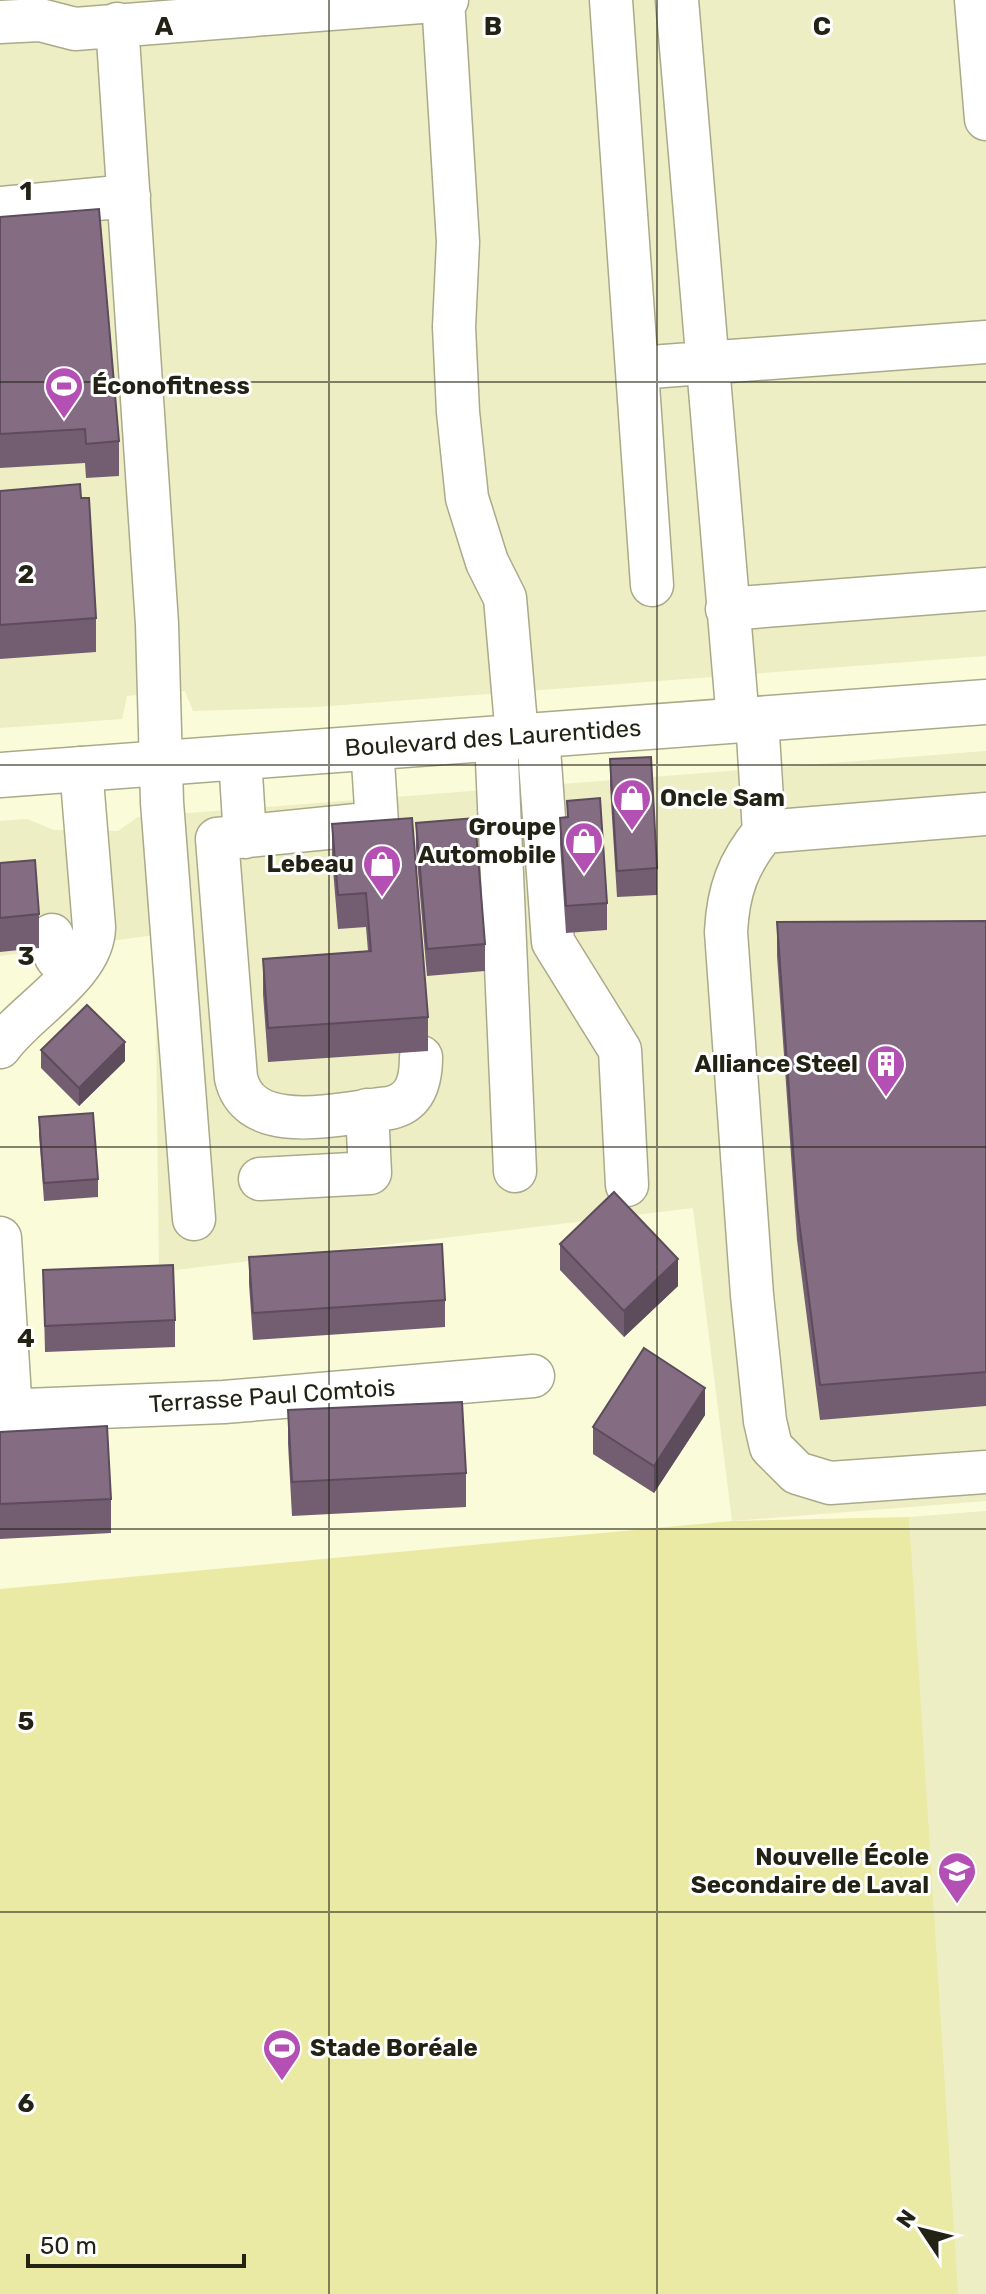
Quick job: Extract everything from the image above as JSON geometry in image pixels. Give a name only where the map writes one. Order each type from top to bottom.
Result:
[{"type":"main road","name":"Boulevard des Laurentides","points":[[0,775],[986,702]]},
{"type":"street","points":[[0,22],[40,20],[75,29],[445,0],[458,242],[454,327],[458,412],[467,498],[487,562],[505,598],[517,736],[544,815],[553,942],[620,1050],[627,1185]]},
{"type":"street","points":[[611,0],[652,585]]},
{"type":"street","points":[[677,0],[727,609],[764,832],[737,869],[728,901],[726,932],[752,1295],[765,1421],[771,1447],[797,1473],[830,1483],[986,1472]]},
{"type":"street","points":[[976,0],[986,119]]},
{"type":"street","points":[[117,24],[157,624],[161,763],[194,1219]]},
{"type":"street","points":[[0,208],[129,196]]},
{"type":"street","points":[[637,368],[986,342]]},
{"type":"street","points":[[727,609],[986,589]]},
{"type":"street","points":[[515,1171],[500,819],[517,736]]},
{"type":"street","points":[[372,747],[377,823],[217,839],[240,1091],[253,1108],[281,1117],[390,1108],[408,1100],[418,1087],[421,1057]]},
{"type":"street","points":[[240,758],[245,837]]},
{"type":"street","points":[[0,1047],[71,974],[89,951],[94,932],[81,768]]},
{"type":"street","points":[[764,832],[986,814]]},
{"type":"street","points":[[454,822],[544,815]]},
{"type":"street","points":[[52,935],[56,957],[71,974]]},
{"type":"street","points":[[260,1179],[370,1173],[367,1110]]},
{"type":"street","name":"Terrasse Paul Comtois","points":[[0,1238],[6,1412],[224,1402],[533,1376]]},
{"type":"shaded area","points":[[0,0],[986,0],[986,656],[317,707],[193,711],[185,691],[127,696],[122,719],[0,728]]},
{"type":"shaded area","points":[[986,751],[986,1501],[732,1521],[693,1208],[159,1272],[155,935],[0,956],[0,821],[27,819],[54,830],[118,831],[138,817]]},
{"type":"shaded area","name":"Nouvelle École Secondaire de Laval","points":[[986,1511],[986,2294],[946,2294],[909,1517]]},
{"type":"shaded area","points":[[909,1517],[958,2294],[0,2294],[0,1589],[732,1521]]},
{"type":"building","points":[[99,209],[119,441],[86,444],[85,429],[0,434],[0,217]]},
{"type":"building","points":[[80,484],[81,498],[89,498],[96,618],[0,625],[0,491]]},
{"type":"building","points":[[651,757],[657,868],[617,871],[610,759]]},
{"type":"building","points":[[600,798],[607,903],[566,906],[560,818],[568,817],[567,801]]},
{"type":"building","points":[[412,818],[428,1017],[268,1028],[263,959],[371,951],[366,893],[338,895],[332,824]]},
{"type":"building","points":[[475,818],[485,944],[427,949],[416,823]]},
{"type":"building","points":[[35,860],[39,914],[0,918],[0,863]]},
{"type":"building","name":"Alliance Steel","points":[[986,921],[986,1372],[820,1385],[797,1205],[777,922]]},
{"type":"building","points":[[87,1005],[125,1042],[79,1088],[41,1050]]},
{"type":"building","points":[[93,1113],[98,1179],[44,1183],[39,1117]]},
{"type":"building","points":[[614,1192],[678,1259],[624,1311],[560,1244]]},
{"type":"building","points":[[442,1244],[445,1300],[253,1313],[249,1257]]},
{"type":"building","points":[[173,1265],[175,1320],[45,1326],[43,1270]]},
{"type":"building","points":[[644,1348],[705,1388],[654,1466],[593,1427]]},
{"type":"building","points":[[462,1402],[466,1473],[292,1482],[288,1410]]},
{"type":"building","points":[[107,1426],[111,1499],[0,1504],[0,1432]]},
{"type":"place","name":"Éconofitness","points":[[64,420]]},
{"type":"place","name":"Oncle Sam","points":[[632,832]]},
{"type":"place","name":"Groupe Automobile","points":[[584,875]]},
{"type":"place","name":"Lebeau","points":[[382,898]]},
{"type":"place","name":"Alliance Steel","points":[[886,1098]]},
{"type":"place","name":"Nouvelle École Secondaire de Laval","points":[[957,1905]]},
{"type":"place","name":"Stade Boréale","points":[[282,2082]]}]
